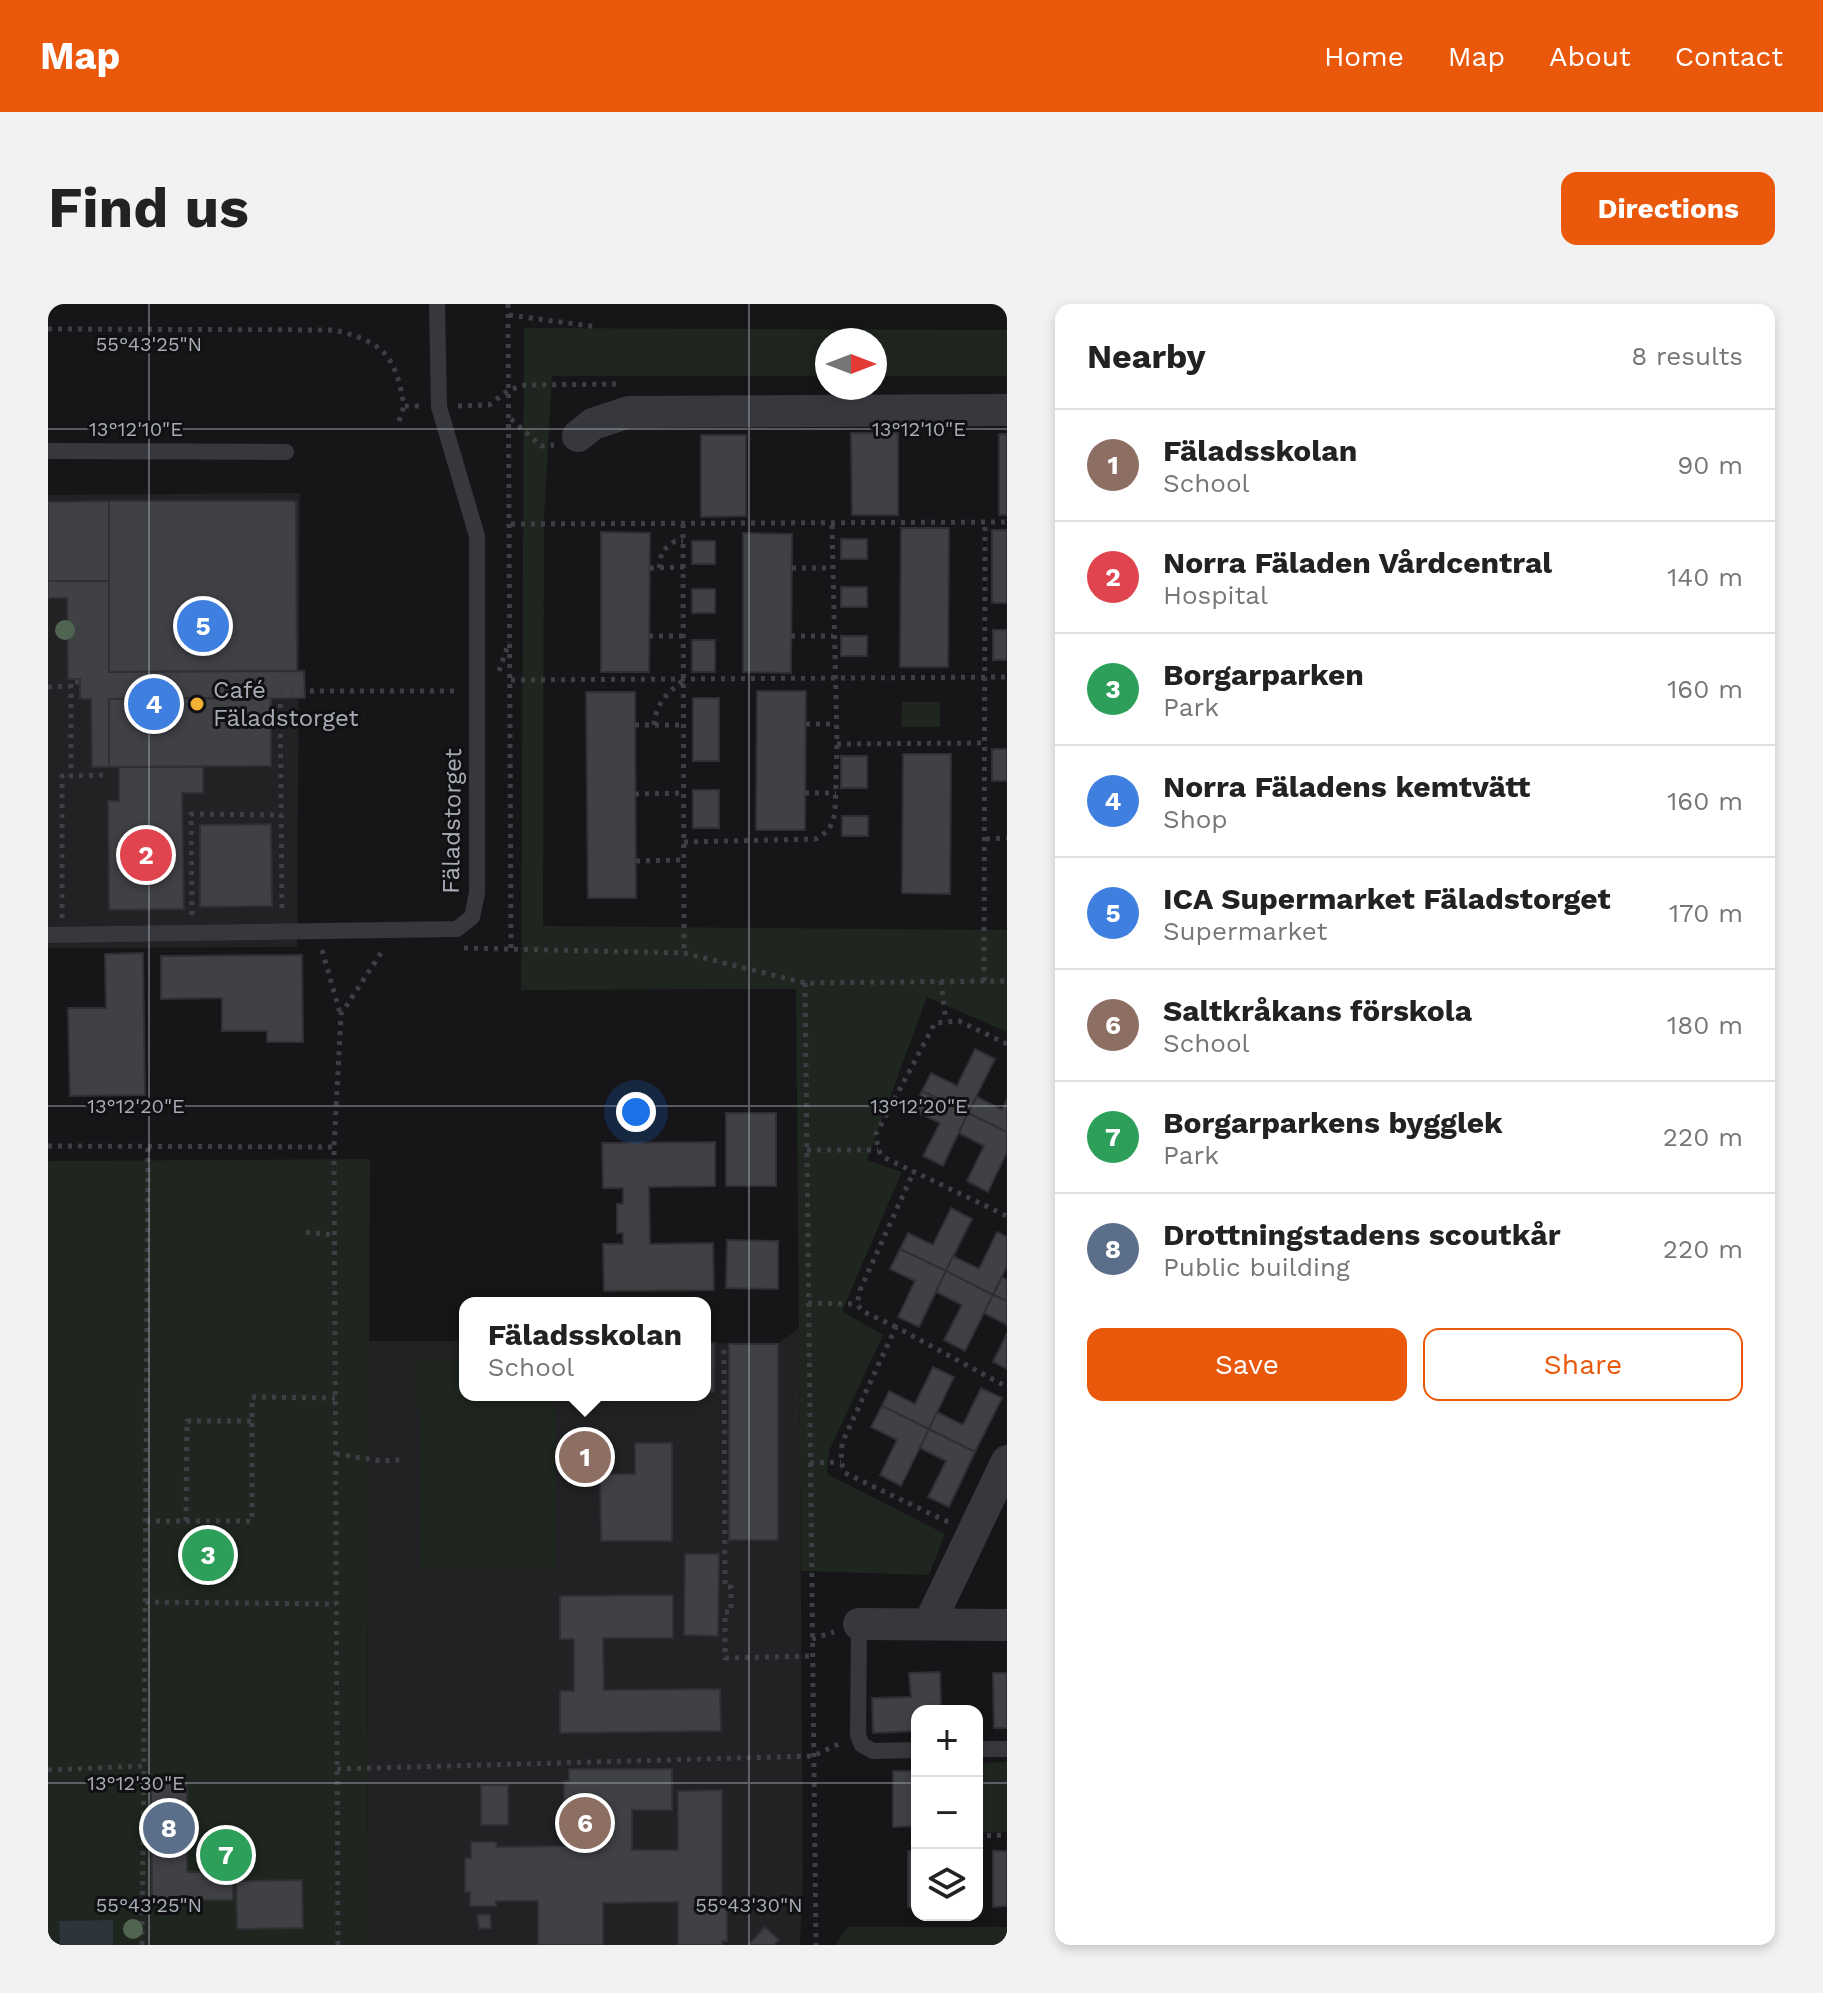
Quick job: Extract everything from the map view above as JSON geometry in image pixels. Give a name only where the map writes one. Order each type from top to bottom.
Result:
[{"type":"street","points":[[578,436],[593,424],[629,412],[1007,410]]},
{"type":"street","points":[[929,1624],[1007,1461]]},
{"type":"street","points":[[859,1624],[1007,1625]]},
{"type":"lane","name":"Fäladstorget","points":[[55,935],[457,929],[472,917],[477,893],[485,690],[477,536],[439,407],[437,304]]},
{"type":"lane","points":[[48,451],[286,452]]},
{"type":"lane","points":[[859,1624],[858,1735],[862,1745],[873,1751],[911,1750]]},
{"type":"lane","points":[[983,1749],[1007,1749]]},
{"type":"path","points":[[508,304],[511,948]]},
{"type":"path","points":[[509,315],[597,327]]},
{"type":"path","points":[[48,329],[334,330],[373,343],[394,364],[404,406],[399,421]]},
{"type":"path","points":[[404,406],[439,407]]},
{"type":"path","points":[[510,418],[541,446],[578,436]]},
{"type":"path","points":[[984,981],[985,522]]},
{"type":"path","points":[[511,524],[1007,522]]},
{"type":"path","points":[[683,524],[684,953]]},
{"type":"path","points":[[684,842],[816,839],[829,830],[835,814],[837,744],[832,524]]},
{"type":"path","points":[[659,568],[662,551],[675,541],[683,541]]},
{"type":"path","points":[[650,568],[684,567]]},
{"type":"path","points":[[792,568],[832,568]]},
{"type":"path","points":[[649,636],[684,636]]},
{"type":"path","points":[[791,636],[833,636]]},
{"type":"path","points":[[485,690],[511,637]]},
{"type":"path","points":[[511,680],[1007,677]]},
{"type":"path","points":[[71,776],[71,682],[280,679],[282,931]]},
{"type":"path","points":[[654,725],[660,702],[684,679]]},
{"type":"path","points":[[48,687],[71,686]]},
{"type":"path","points":[[280,691],[511,690]]},
{"type":"path","points":[[806,724],[836,724]]},
{"type":"path","points":[[635,725],[684,725]]},
{"type":"path","points":[[837,744],[984,743]]},
{"type":"path","points":[[55,935],[62,776],[103,775]]},
{"type":"path","points":[[635,794],[684,793]]},
{"type":"path","points":[[805,793],[836,793]]},
{"type":"path","points":[[193,933],[191,814],[281,815]]},
{"type":"path","points":[[986,839],[1007,838]]},
{"type":"path","points":[[636,861],[684,860]]},
{"type":"path","points":[[317,931],[341,1014],[334,1147],[338,1945]]},
{"type":"path","points":[[341,1014],[385,948]]},
{"type":"path","points":[[464,948],[684,953],[805,983],[1007,981]]},
{"type":"path","points":[[941,981],[946,1021]]},
{"type":"path","points":[[805,983],[816,1945]]},
{"type":"path","points":[[1007,1044],[959,1021],[935,1023],[876,1134],[878,1150],[885,1158],[1007,1216]]},
{"type":"path","points":[[48,1146],[334,1147]]},
{"type":"path","points":[[142,1945],[148,1146]]},
{"type":"path","points":[[807,1150],[878,1150]]},
{"type":"path","points":[[914,1171],[860,1290],[857,1304],[862,1311],[1007,1387]]},
{"type":"path","points":[[306,1232],[334,1235]]},
{"type":"path","points":[[808,1303],[857,1304]]},
{"type":"path","points":[[896,1327],[842,1443],[841,1462],[845,1473],[971,1533]]},
{"type":"path","points":[[724,1350],[725,1587],[731,1587],[731,1612],[725,1612],[725,1658],[812,1656]]},
{"type":"path","points":[[146,1521],[252,1521],[252,1397],[335,1398]]},
{"type":"path","points":[[186,1521],[187,1421],[252,1421]]},
{"type":"path","points":[[336,1454],[382,1461],[401,1460]]},
{"type":"path","points":[[810,1463],[841,1462]]},
{"type":"path","points":[[144,1602],[336,1604]]},
{"type":"path","points":[[337,1769],[813,1756],[858,1735]]},
{"type":"path","points":[[48,1770],[144,1766]]},
{"type":"path","points":[[983,1836],[1007,1835]]},
{"type":"shaded area","points":[[524,328],[815,329],[815,376],[552,376],[544,518],[543,926],[1007,930],[1007,1032],[927,997],[867,1160],[902,1172],[842,1311],[883,1335],[829,1451],[827,1474],[945,1534],[929,1575],[801,1571],[796,989],[521,990]]},
{"type":"shaded area","points":[[887,330],[1007,330],[1007,376],[887,376]]},
{"type":"shaded area","points":[[300,493],[297,947],[48,948],[48,495]]},
{"type":"shaded area","points":[[902,702],[940,702],[940,727],[901,727]]},
{"type":"shaded area","points":[[370,1159],[369,1945],[48,1945],[48,1161]]},
{"type":"shaded area","points":[[799,1328],[803,1877],[800,1945],[369,1945],[369,1341],[459,1341],[459,1401],[711,1401],[711,1343],[778,1344]]},
{"type":"shaded area","points":[[418,1358],[459,1358],[459,1401],[555,1401],[556,1569],[420,1570]]},
{"type":"shaded area","points":[[1007,1762],[1007,1832],[983,1833],[983,1763]]},
{"type":"shaded area","points":[[113,1920],[113,1945],[60,1945],[59,1921]]},
{"type":"shaded area","points":[[848,1927],[1007,1927],[1007,1945],[835,1945]]},
{"type":"building","points":[[851,433],[898,433],[898,515],[852,515]]},
{"type":"building","points":[[999,434],[1007,434],[1007,515],[999,515]]},
{"type":"building","points":[[701,435],[746,435],[746,516],[701,517]]},
{"type":"building","points":[[109,501],[296,501],[297,671],[109,672]]},
{"type":"building","points":[[109,501],[109,581],[48,581],[48,502]]},
{"type":"building","points":[[901,528],[949,528],[948,667],[900,667]]},
{"type":"building","points":[[992,530],[1007,530],[1007,603],[992,603]]},
{"type":"building","points":[[601,532],[650,533],[649,672],[601,672]]},
{"type":"building","points":[[743,533],[792,534],[791,673],[743,672]]},
{"type":"building","points":[[841,539],[867,539],[867,559],[841,559]]},
{"type":"building","points":[[692,541],[715,541],[715,564],[692,564]]},
{"type":"building","points":[[48,581],[109,581],[109,672],[304,671],[305,698],[109,699],[109,767],[92,767],[91,699],[80,699],[80,679],[68,679],[67,598],[48,598]]},
{"type":"building","points":[[841,587],[867,587],[867,607],[841,607]]},
{"type":"building","points":[[692,589],[715,589],[715,613],[692,613]]},
{"type":"building","points":[[993,630],[1007,630],[1007,660],[993,660]]},
{"type":"building","points":[[841,636],[867,636],[867,656],[841,656]]},
{"type":"building","points":[[692,640],[715,640],[715,672],[692,672]]},
{"type":"building","points":[[757,691],[806,691],[805,830],[756,830]]},
{"type":"building","points":[[586,692],[635,692],[636,898],[588,898]]},
{"type":"building","points":[[271,698],[271,766],[109,767],[109,699]]},
{"type":"building","points":[[693,698],[719,698],[719,761],[693,761]]},
{"type":"building","points":[[992,749],[1007,749],[1007,781],[992,781]]},
{"type":"building","points":[[903,754],[951,754],[950,894],[902,893]]},
{"type":"building","points":[[841,756],[867,756],[867,788],[841,788]]},
{"type":"building","points":[[119,767],[203,767],[203,793],[182,793],[184,909],[109,910],[108,801],[119,801]]},
{"type":"building","points":[[693,790],[719,790],[719,828],[693,828]]},
{"type":"building","points":[[842,816],[868,816],[868,836],[842,836]]},
{"type":"building","points":[[271,824],[272,906],[200,907],[200,825]]},
{"type":"building","points":[[143,953],[145,1095],[70,1096],[68,1008],[106,1008],[105,954]]},
{"type":"building","points":[[302,955],[303,1042],[267,1042],[267,1031],[222,1031],[222,998],[161,999],[161,956]]},
{"type":"building","points":[[975,1049],[995,1059],[968,1113],[922,1091],[931,1073],[957,1086]]},
{"type":"building","points":[[922,1091],[968,1113],[943,1166],[923,1156],[940,1123],[913,1110]]},
{"type":"building","points":[[977,1097],[1002,1110],[1007,1099],[1007,1132],[968,1113]]},
{"type":"building","points":[[726,1113],[776,1113],[776,1186],[726,1186]]},
{"type":"building","points":[[968,1113],[1007,1132],[1007,1152],[988,1192],[967,1181],[984,1146],[959,1133]]},
{"type":"building","points":[[715,1142],[715,1186],[649,1187],[650,1244],[713,1243],[714,1290],[604,1291],[603,1244],[623,1244],[623,1233],[617,1233],[617,1204],[623,1204],[623,1188],[603,1188],[602,1143]]},
{"type":"building","points":[[951,1208],[972,1219],[946,1271],[900,1249],[908,1233],[933,1245]]},
{"type":"building","points":[[997,1232],[1007,1237],[1007,1266],[993,1295],[946,1271],[953,1256],[979,1269]]},
{"type":"building","points":[[727,1240],[778,1241],[778,1289],[726,1288]]},
{"type":"building","points":[[900,1249],[946,1271],[919,1327],[898,1317],[915,1281],[890,1269]]},
{"type":"building","points":[[946,1271],[993,1295],[965,1351],[944,1340],[962,1305],[936,1292]]},
{"type":"building","points":[[1002,1277],[1007,1280],[1007,1301],[993,1295]]},
{"type":"building","points":[[993,1295],[1007,1301],[1007,1325],[984,1313]]},
{"type":"building","points":[[1007,1333],[1007,1369],[993,1362]]},
{"type":"building","points":[[711,1343],[715,1343],[714,1392],[711,1392]]},
{"type":"building","points":[[729,1344],[778,1344],[778,1540],[729,1540]]},
{"type":"building","points":[[933,1367],[954,1377],[929,1429],[882,1406],[889,1391],[915,1404]]},
{"type":"building","points":[[981,1388],[1002,1398],[975,1452],[929,1429],[937,1412],[963,1425]]},
{"type":"building","points":[[882,1406],[929,1429],[901,1486],[880,1475],[897,1440],[871,1427]]},
{"type":"building","points":[[929,1429],[975,1452],[949,1507],[928,1497],[946,1461],[920,1448]]},
{"type":"building","points":[[635,1443],[672,1443],[672,1541],[601,1541],[600,1474],[635,1474]]},
{"type":"building","points":[[685,1554],[719,1554],[718,1636],[684,1635]]},
{"type":"building","points":[[673,1595],[673,1638],[603,1638],[604,1690],[720,1689],[721,1731],[560,1733],[560,1691],[574,1691],[574,1639],[560,1639],[560,1596]]},
{"type":"building","points":[[940,1672],[941,1705],[911,1705],[911,1731],[873,1733],[872,1698],[911,1697],[909,1673]]},
{"type":"building","points":[[993,1673],[1007,1673],[1007,1728],[994,1728]]},
{"type":"building","points":[[569,1769],[672,1769],[672,1810],[632,1810],[632,1850],[678,1850],[678,1791],[722,1790],[722,1907],[727,1907],[727,1941],[722,1941],[722,1945],[678,1945],[678,1902],[603,1903],[603,1945],[538,1945],[538,1901],[496,1901],[496,1906],[470,1906],[470,1892],[465,1892],[465,1858],[471,1858],[471,1842],[496,1842],[497,1847],[570,1846],[570,1825],[564,1825],[564,1781],[569,1781]]},
{"type":"building","points":[[893,1771],[911,1771],[911,1826],[893,1827]]},
{"type":"building","points":[[151,1784],[187,1784],[187,1872],[233,1872],[233,1900],[187,1900],[187,1905],[152,1905]]},
{"type":"building","points":[[481,1785],[508,1785],[508,1825],[481,1825]]},
{"type":"building","points":[[908,1851],[911,1851],[911,1907],[908,1907]]},
{"type":"building","points":[[993,1851],[1007,1851],[1007,1906],[993,1907]]},
{"type":"building","points":[[302,1880],[303,1928],[237,1929],[236,1881]]},
{"type":"building","points":[[490,1914],[491,1928],[479,1929],[477,1915]]},
{"type":"building","points":[[765,1927],[779,1940],[774,1945],[748,1945]]},
{"type":"place","name":"ICA Supermarket Fäladstorget","points":[[203,626]]},
{"type":"place","name":"Norra Fäladens kemtvätt","points":[[154,704]]},
{"type":"place","name":"Café Fäladstorget","points":[[197,704]]},
{"type":"place","name":"Norra Fäladen Vårdcentral","points":[[146,855]]},
{"type":"place","name":"Fäladsskolan","points":[[585,1457]]},
{"type":"place","name":"Borgarparken","points":[[208,1555]]},
{"type":"place","name":"Saltkråkans förskola","points":[[585,1823]]},
{"type":"place","name":"Drottningstadens scoutkår","points":[[169,1828]]},
{"type":"place","name":"Borgarparkens bygglek","points":[[226,1855]]}]
